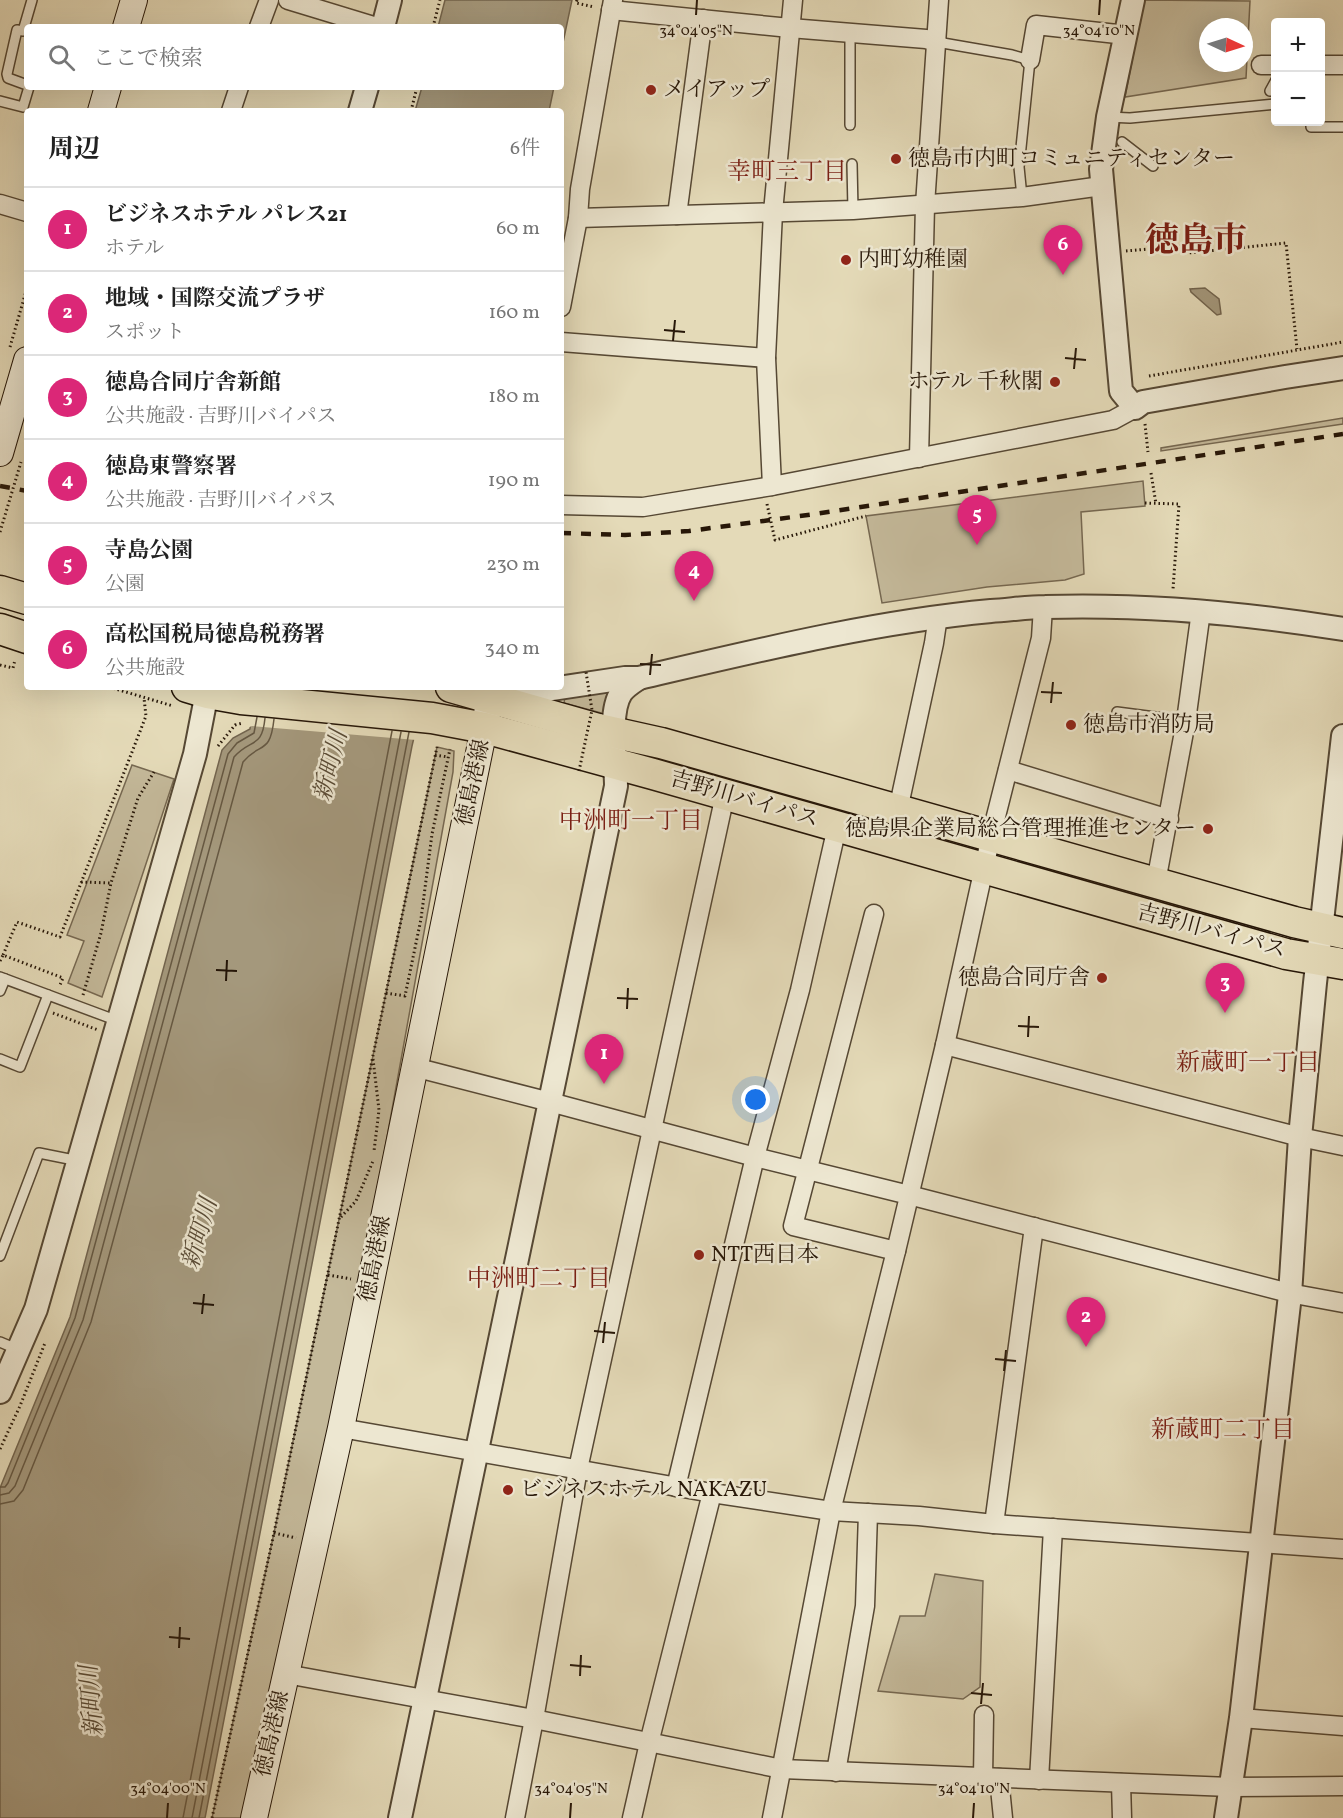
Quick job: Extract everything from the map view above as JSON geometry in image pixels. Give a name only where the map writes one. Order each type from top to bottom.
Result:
[{"type":"highway","points":[[0,591],[24,598]]},
{"type":"highway","points":[[0,629],[21,649]]},
{"type":"highway","name":"吉野川バイパス","points":[[471,690],[491,693],[614,732],[661,743],[1294,922],[1332,930]]},
{"type":"highway","name":"吉野川バイパス","points":[[196,694],[241,699],[435,732],[485,728],[1286,954],[1330,962]]},
{"type":"main road","points":[[127,24],[134,0]]},
{"type":"main road","points":[[102,108],[107,90]]},
{"type":"main road","points":[[10,457],[17,359]]},
{"type":"main road","name":"徳島港線","points":[[254,1818],[341,1428],[491,693]]},
{"type":"street","points":[[261,24],[268,0]]},
{"type":"street","points":[[288,0],[367,24]]},
{"type":"street","points":[[384,24],[390,0]]},
{"type":"street","points":[[772,486],[766,358],[773,212],[793,0]]},
{"type":"street","points":[[919,458],[925,205],[939,0]]},
{"type":"street","points":[[1133,0],[1101,160],[1121,391],[1135,408]]},
{"type":"street","points":[[564,291],[612,5],[703,20],[927,39],[937,42]]},
{"type":"street","points":[[676,215],[703,20]]},
{"type":"street","points":[[1030,60],[1036,25],[1126,34]]},
{"type":"street","points":[[1325,64],[1343,64]]},
{"type":"street","points":[[232,108],[238,90]]},
{"type":"street","points":[[361,108],[366,90]]},
{"type":"street","points":[[578,218],[853,210],[1022,197],[1102,186]]},
{"type":"street","points":[[0,204],[24,211]]},
{"type":"street","points":[[564,342],[766,358]]},
{"type":"street","points":[[564,505],[643,507],[772,486],[1113,420],[1143,402],[1285,376],[1343,368]]},
{"type":"street","points":[[564,685],[639,678],[827,636],[938,616],[1044,607],[1140,606],[1271,618],[1343,629]]},
{"type":"street","points":[[772,1818],[831,1511],[896,1251],[984,868],[1041,638],[1044,607]]},
{"type":"street","points":[[1156,882],[1186,721],[1201,611]]},
{"type":"street","points":[[898,810],[938,616]]},
{"type":"street","points":[[400,1818],[616,786],[614,732],[616,708],[620,694],[639,678]]},
{"type":"street","points":[[491,693],[518,690]]},
{"type":"street","points":[[0,1392],[10,1346],[36,1309],[79,1161],[109,1026],[195,754],[196,694]]},
{"type":"street","points":[[1226,1818],[1241,1719],[1262,1543],[1289,1293],[1300,1137],[1330,962],[1343,736]]},
{"type":"street","points":[[1008,770],[1169,819]]},
{"type":"street","points":[[514,1818],[534,1719],[578,1468],[725,795]]},
{"type":"street","points":[[676,1487],[754,1157],[800,990],[837,827]]},
{"type":"street","points":[[874,914],[793,1226],[896,1251]]},
{"type":"street","points":[[945,1045],[1300,1137],[1343,1146]]},
{"type":"street","points":[[414,1067],[808,1171],[1289,1293],[1343,1303]]},
{"type":"street","points":[[994,1524],[1034,1227]]},
{"type":"street","points":[[341,1428],[676,1487],[831,1511],[1343,1549]]},
{"type":"street","points":[[632,1818],[712,1493]]},
{"type":"street","points":[[836,1772],[865,1606],[868,1514]]},
{"type":"street","points":[[1039,1780],[1053,1528]]},
{"type":"street","points":[[286,1674],[534,1719],[782,1769],[1230,1788],[1343,1786]]},
{"type":"street","points":[[984,1715],[991,1778],[1003,1818]]},
{"type":"street","points":[[1241,1719],[1343,1726]]},
{"type":"street","points":[[1121,1783],[1122,1818]]},
{"type":"lane","points":[[25,24],[32,0]]},
{"type":"lane","points":[[24,28],[23,31],[17,30],[7,74],[8,78],[24,84]]},
{"type":"lane","points":[[850,32],[850,125]]},
{"type":"lane","points":[[937,42],[1030,60],[1019,167],[1022,197]]},
{"type":"lane","points":[[0,101],[23,107],[27,90]]},
{"type":"lane","points":[[1108,117],[1130,118],[1271,104]]},
{"type":"lane","points":[[1311,126],[1343,127]]},
{"type":"lane","points":[[1122,141],[1153,166]]},
{"type":"lane","points":[[852,164],[853,210]]},
{"type":"lane","points":[[1117,712],[1186,721]]},
{"type":"lane","points":[[0,991],[2,978],[48,995],[109,1026]]},
{"type":"lane","points":[[0,1059],[20,1067],[48,995]]},
{"type":"lane","points":[[0,1256],[39,1153],[79,1161]]},
{"type":"path","points":[[434,24],[440,0]]},
{"type":"path","points":[[577,0],[576,3],[612,5]]},
{"type":"path","points":[[412,108],[416,90]]},
{"type":"path","points":[[1141,250],[1183,246],[1188,253],[1286,243],[1297,349]]},
{"type":"path","points":[[17,359],[24,309]]},
{"type":"path","points":[[1149,376],[1343,342]]},
{"type":"path","points":[[1145,428],[1148,452]]},
{"type":"path","points":[[0,532],[10,457]]},
{"type":"path","points":[[1151,473],[1156,504]]},
{"type":"path","points":[[772,486],[765,499],[775,540],[866,516]]},
{"type":"path","points":[[1145,503],[1179,504],[1172,609]]},
{"type":"path","points":[[2,666],[13,668],[21,649]]},
{"type":"path","points":[[579,771],[592,710],[586,672]]},
{"type":"path","points":[[120,690],[144,697],[196,694]]},
{"type":"path","points":[[0,962],[17,921],[60,937],[146,716],[144,697]]},
{"type":"path","points":[[213,1818],[435,755],[435,732]]},
{"type":"path","points":[[385,993],[405,996],[421,919],[432,834],[450,749]]},
{"type":"path","points":[[435,755],[448,757]]},
{"type":"path","points":[[83,995],[101,933],[111,883],[138,798],[154,772]]},
{"type":"path","points":[[81,882],[111,883]]},
{"type":"path","points":[[3,955],[63,978],[60,986],[68,989]]},
{"type":"path","points":[[75,992],[92,998]]},
{"type":"path","points":[[50,1012],[109,1026]]},
{"type":"path","points":[[339,1218],[356,1201],[373,1159],[379,1110],[373,1054]]},
{"type":"path","points":[[328,1275],[356,1280]]},
{"type":"path","points":[[0,1449],[20,1406]]},
{"type":"path","points":[[274,1533],[300,1539]]},
{"type":"shaded area","points":[[1144,0],[1250,1],[1249,18],[1199,18],[1199,72],[1246,72],[1246,78],[1125,97]]},
{"type":"shaded area","points":[[1343,418],[1343,424],[1161,451],[1161,448]]},
{"type":"shaded area","points":[[1143,481],[1145,506],[1081,512],[1084,574],[1065,580],[987,587],[882,603],[866,516]]},
{"type":"shaded area","points":[[611,689],[605,714],[564,703],[565,697]]},
{"type":"shaded area","points":[[437,747],[454,751],[453,772],[361,1281],[242,1818],[212,1818],[274,1533]]},
{"type":"shaded area","points":[[132,765],[174,779],[102,997],[68,983],[84,941],[67,935]]},
{"type":"shaded area","points":[[935,1574],[983,1581],[980,1687],[963,1699],[878,1691],[900,1616],[925,1616]]},
{"type":"water","points":[[445,0],[572,0],[564,38],[564,24],[439,24]]},
{"type":"water","points":[[421,90],[553,90],[550,108],[416,108]]},
{"type":"water","points":[[1205,288],[1219,299],[1221,314],[1217,315],[1190,289]]},
{"type":"water","name":"新町川","points":[[254,690],[425,690],[412,746],[205,1818],[0,1818],[0,1488],[70,1317],[222,750],[233,738],[250,729]]},
{"type":"pier","points":[[251,690],[428,690],[416,740],[252,726],[247,728]]},
{"type":"railway","points":[[564,533],[625,535],[689,531],[1343,434]]},
{"type":"railway","points":[[0,486],[24,490]]},
{"type":"place","name":"メイアップ","points":[[651,90]]},
{"type":"place","name":"徳島市内町コミュニティセンター","points":[[896,159]]},
{"type":"place","name":"内町幼稚園","points":[[846,260]]},
{"type":"place","name":"高松国税局徳島税務署","points":[[1063,275]]},
{"type":"place","name":"ホテル 千秋閣","points":[[1055,382]]},
{"type":"place","name":"寺島公園","points":[[977,545]]},
{"type":"place","name":"徳島東警察署","points":[[694,601]]},
{"type":"place","name":"徳島市消防局","points":[[1071,725]]},
{"type":"place","name":"徳島県企業局総合管理推進センター","points":[[1208,829]]},
{"type":"place","name":"徳島合同庁舎","points":[[1102,978]]},
{"type":"place","name":"徳島合同庁舎新館","points":[[1225,1013]]},
{"type":"place","name":"ビジネスホテル パレス21","points":[[604,1084]]},
{"type":"place","name":"NTT西日本","points":[[699,1255]]},
{"type":"place","name":"地域・国際交流プラザ","points":[[1086,1347]]},
{"type":"place","name":"ビジネスホテル NAKAZU","points":[[508,1490]]},
{"type":"district","name":"幸町三丁目","points":[[787,173]]},
{"type":"district","name":"徳島市","points":[[1196,242]]},
{"type":"district","name":"中洲町一丁目","points":[[631,822]]},
{"type":"district","name":"新蔵町一丁目","points":[[1248,1064]]},
{"type":"district","name":"中洲町二丁目","points":[[539,1280]]},
{"type":"district","name":"新蔵町二丁目","points":[[1223,1431]]}]
